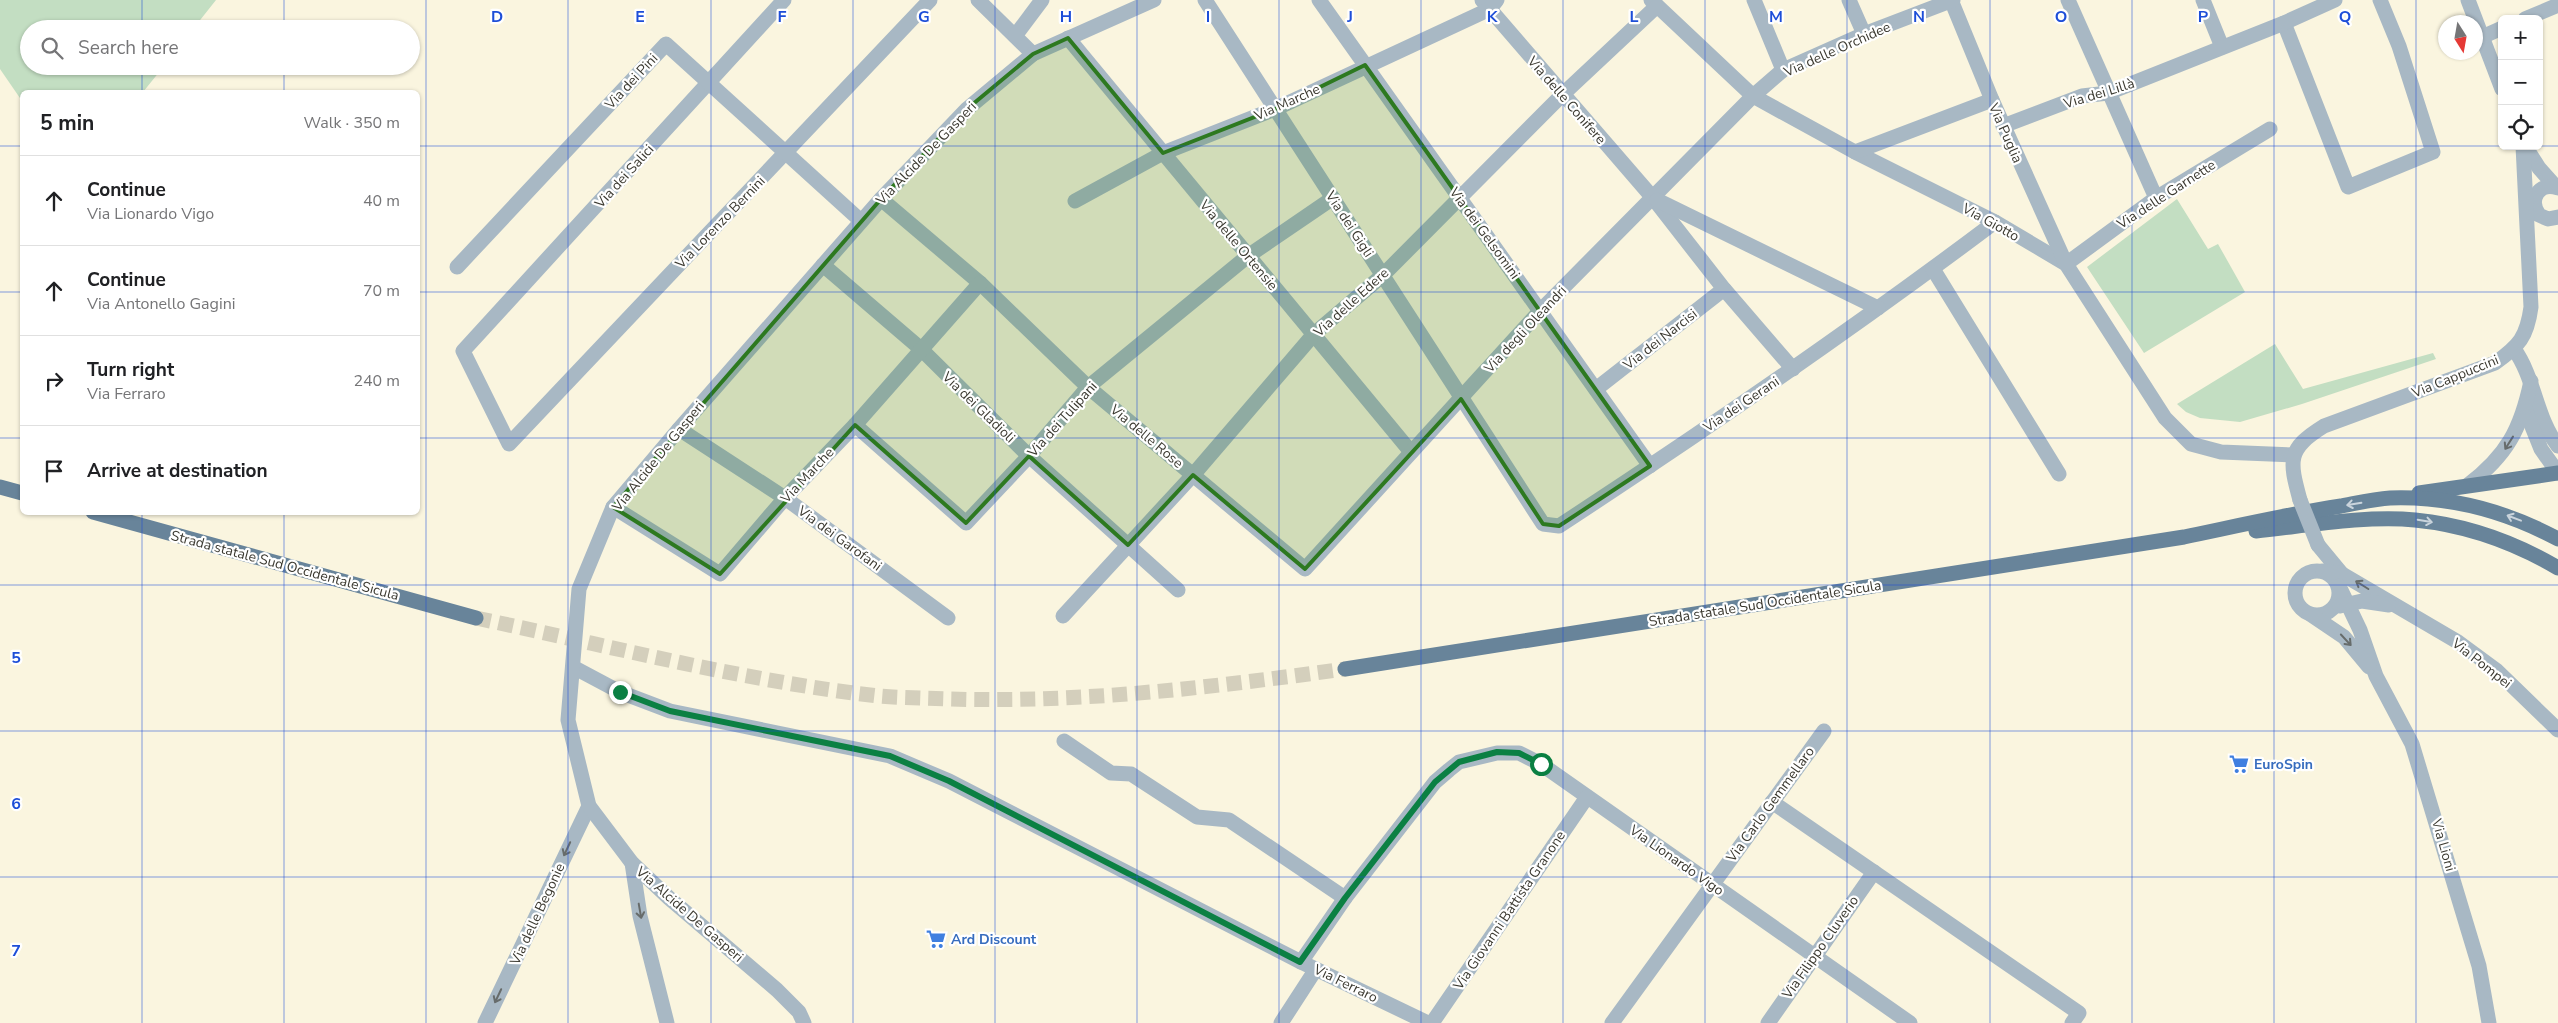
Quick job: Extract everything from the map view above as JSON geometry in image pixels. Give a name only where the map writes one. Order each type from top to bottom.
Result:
[{"type":"main road","points":[[2389,498],[2558,473]]},
{"type":"main road","points":[[0,487],[20,492]]},
{"type":"main road","name":"Strada statale Sud Occidentale Sicula","points":[[1345,669],[2184,537],[2312,510],[2389,498],[2431,500],[2500,512],[2531,524],[2558,539]]},
{"type":"main road","name":"Strada statale Sud Occidentale Sicula","points":[[104,515],[476,618]]},
{"type":"main road","name":"Strada statale Sud Occidentale Sicula","points":[[2184,537],[2380,520],[2415,520],[2487,535],[2526,549],[2558,568]]},
{"type":"street","name":"Via dei Salici","points":[[510,444],[463,351],[784,0]]},
{"type":"street","name":"Via Lorenzo Bernini","points":[[510,444],[930,0]]},
{"type":"street","points":[[978,0],[1033,54]]},
{"type":"street","points":[[1015,36],[1042,0]]},
{"type":"street","name":"Via Alcide De Gasperi","points":[[804,1023],[799,1012],[777,990],[669,898],[632,863],[589,806],[568,720],[579,589],[613,508],[679,428],[861,221],[967,109],[1033,54],[1154,0]]},
{"type":"street","name":"Via dei Gigli","points":[[1205,0],[1543,524]]},
{"type":"street","name":"Via dei Gelsomini","points":[[1319,0],[1650,466]]},
{"type":"street","points":[[1754,0],[1783,70]]},
{"type":"street","points":[[1849,0],[1864,34]]},
{"type":"street","name":"Via delle Orchidee","points":[[1753,96],[1783,70],[1864,34],[1952,0]]},
{"type":"street","name":"Via Puglia","points":[[1952,0],[2003,126],[2066,264]]},
{"type":"street","points":[[2068,0],[2156,198]]},
{"type":"street","points":[[2202,0],[2222,48]]},
{"type":"street","name":"Via dei Lillà","points":[[2003,126],[2082,96],[2108,93],[2284,23],[2312,4],[2336,0]]},
{"type":"street","points":[[2284,23],[2348,187],[2433,152],[2399,46],[2380,0]]},
{"type":"street","points":[[2468,0],[2474,15]]},
{"type":"street","name":"Via Marche","points":[[1075,201],[1163,153],[1275,108],[1490,3]]},
{"type":"street","name":"Via delle Conifere","points":[[1490,3],[1562,94],[1653,198],[1724,289],[1793,369]]},
{"type":"street","name":"Via delle Edere","points":[[1063,616],[1193,475],[1314,334],[1383,275],[1459,196],[1654,3]]},
{"type":"street","name":"Via Giotto","points":[[1654,3],[1753,96],[1856,152],[1995,222],[2066,264],[2165,418],[2191,444],[2221,452],[2294,455]]},
{"type":"street","points":[[2534,15],[2558,5]]},
{"type":"street","points":[[2483,37],[2498,30]]},
{"type":"street","name":"Via delle Ortensie","points":[[1068,38],[1411,452]]},
{"type":"street","points":[[2483,40],[2498,78]]},
{"type":"street","name":"Via dei Pini","points":[[457,267],[666,44],[861,221]]},
{"type":"street","name":"Via degli Oleandri","points":[[1305,569],[1541,310],[1753,96]]},
{"type":"street","points":[[1856,152],[1992,100]]},
{"type":"street","name":"Via delle Garnette","points":[[2066,264],[2156,198],[2270,129]]},
{"type":"street","points":[[2524,151],[2556,187]]},
{"type":"street","points":[[2524,151],[2539,215],[2556,218]]},
{"type":"street","name":"Via Cappuccini","points":[[2294,455],[2297,446],[2324,426],[2495,363],[2514,349],[2529,325],[2531,308],[2524,151]]},
{"type":"street","points":[[2526,216],[2534,198],[2544,187],[2556,187]]},
{"type":"street","name":"Via dei Tulipani","points":[[855,425],[966,523],[1029,456],[1088,387],[1248,256],[1333,198]]},
{"type":"street","name":"Via delle Conifere","points":[[1653,198],[1878,308]]},
{"type":"street","name":"Via delle Rose","points":[[881,199],[980,283],[1088,387],[1305,569]]},
{"type":"street","points":[[2529,249],[2537,232],[2556,218]]},
{"type":"street","name":"Via dei Gerani","points":[[1543,524],[1559,526],[1650,466],[1793,369],[1933,269],[1995,222]]},
{"type":"street","name":"Via dei Gladioli","points":[[823,265],[921,349],[1029,456],[1178,590]]},
{"type":"street","points":[[1933,269],[2059,474]]},
{"type":"street","name":"Via Marche","points":[[613,508],[720,574],[785,498],[855,425],[980,283]]},
{"type":"street","name":"Via dei Narcisi","points":[[1596,389],[1724,289]]},
{"type":"street","points":[[2514,349],[2523,361],[2547,427],[2558,446]]},
{"type":"street","points":[[2468,485],[2491,467],[2508,446],[2525,410],[2531,381]]},
{"type":"street","points":[[2525,410],[2541,448],[2558,473]]},
{"type":"street","name":"Via dei Garofani","points":[[679,428],[785,498],[948,618]]},
{"type":"street","points":[[2294,455],[2292,465],[2300,500],[2318,545],[2340,580],[2376,676]]},
{"type":"street","points":[[2315,572],[2318,545]]},
{"type":"street","points":[[2376,676],[2344,637],[2298,604],[2294,591],[2301,577],[2315,572],[2330,574],[2398,608]]},
{"type":"street","points":[[2333,608],[2337,602],[2340,580]]},
{"type":"street","points":[[2308,613],[2321,615],[2333,608],[2362,601],[2398,608]]},
{"type":"street","points":[[2360,630],[2364,615],[2382,604]]},
{"type":"street","name":"Via Pompei","points":[[2398,608],[2458,642],[2496,670],[2558,730]]},
{"type":"street","name":"Via Ferraro","points":[[573,667],[620,692],[670,711],[890,756],[949,781],[1300,962],[1428,1023]]},
{"type":"street","name":"Via Lioni","points":[[2376,676],[2412,744],[2426,786],[2479,966],[2489,1023]]},
{"type":"street","name":"Via Carlo Gemmellaro","points":[[1612,1023],[1824,731]]},
{"type":"street","points":[[1064,740],[1111,773],[1131,774],[1197,817],[1229,820],[1345,898]]},
{"type":"street","name":"Via Lionardo Vigo","points":[[1300,962],[1345,898],[1435,782],[1459,762],[1497,752],[1519,753],[1541,764],[1910,1023]]},
{"type":"street","name":"Via Giovanni Battista Granone","points":[[1432,1023],[1587,797]]},
{"type":"street","points":[[1772,802],[2079,1013],[2072,1023]]},
{"type":"street","name":"Via delle Begonie","points":[[485,1023],[589,806]]},
{"type":"street","points":[[632,863],[640,916],[667,1023]]},
{"type":"street","name":"Via Filippo Cluverio","points":[[1768,1023],[1874,872]]},
{"type":"street","points":[[1281,1023],[1316,969]]},
{"type":"highlighted area","points":[[1068,38],[1163,153],[1275,109],[1365,65],[1650,466],[1559,526],[1543,524],[1461,399],[1305,569],[1193,475],[1128,545],[1029,456],[966,523],[855,425],[720,574],[613,507],[881,199],[967,109],[1033,54]]},
{"type":"green space","points":[[0,0],[216,0],[200,20],[20,20],[20,75],[157,75],[145,90],[20,90],[20,98],[0,69]]},
{"type":"green space","points":[[2177,199],[2208,249],[2218,244],[2245,292],[2144,353],[2087,267]]},
{"type":"green space","points":[[2275,344],[2303,389],[2433,353],[2436,359],[2302,404],[2240,422],[2200,418],[2186,412],[2177,404]]},
{"type":"tunnel","points":[[476,618],[727,672],[888,697],[1000,700],[1099,696],[1247,682],[1345,669]]},
{"type":"place","name":"EuroSpin","points":[[2239,764]]},
{"type":"place","name":"Ard Discount","points":[[936,939]]},
{"type":"route","points":[[620,692],[670,711],[890,756],[949,781],[1300,962],[1345,898],[1435,782],[1449,770],[1459,762],[1497,752],[1519,753],[1541,764]]}]
